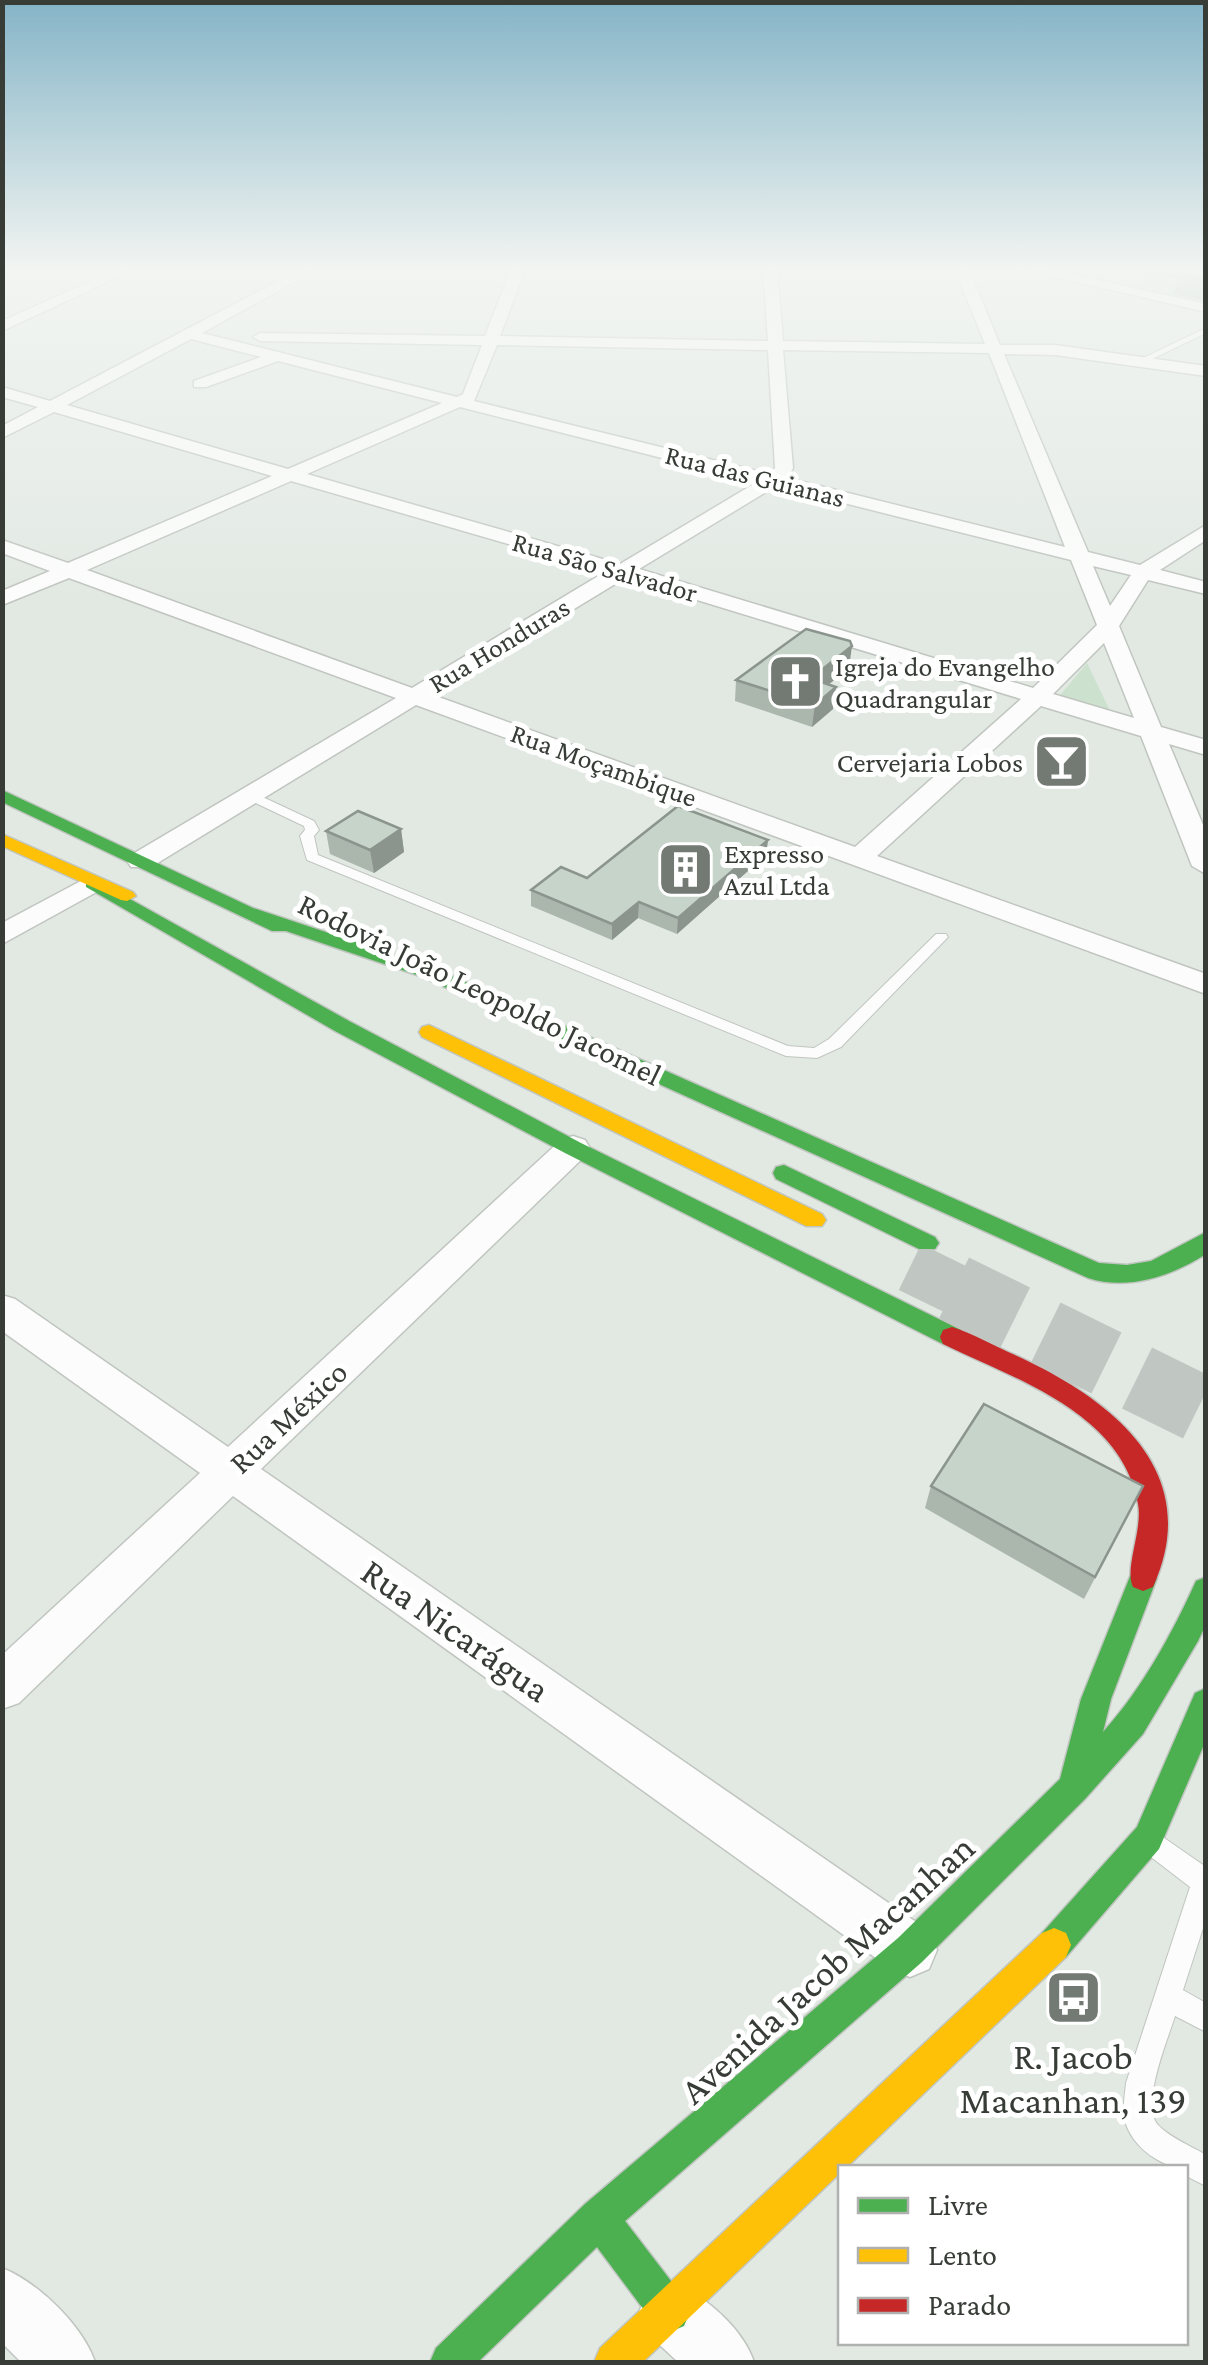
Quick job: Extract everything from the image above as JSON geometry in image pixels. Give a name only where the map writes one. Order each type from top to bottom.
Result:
[{"type":"main road","name":"Rodovia João Leopoldo Jacomel","points":[[2,795],[409,990]]},
{"type":"main road","name":"Rodovia João Leopoldo Jacomel","points":[[2,839],[92,883],[197,923],[264,954]]},
{"type":"main road","points":[[92,883],[342,1026],[1112,1420],[1149,1460],[1167,1501],[1168,1540],[1096,1698],[1074,1788]]},
{"type":"main road","points":[[248,912],[427,972],[1096,1272],[1132,1276],[1150,1273],[1206,1241]]},
{"type":"main road","name":"Rodovia João Leopoldo Jacomel","points":[[413,1024],[840,1233]]},
{"type":"main road","points":[[766,1164],[927,1243]]},
{"type":"main road","name":"Avenida Jacob Macanhan","points":[[450,2362],[599,2218],[910,1950],[1074,1788],[1132,1723],[1188,1631],[1206,1590]]},
{"type":"main road","points":[[1148,1838],[1206,1703]]},
{"type":"main road","points":[[614,2362],[1042,1958],[1148,1838],[1191,1796]]},
{"type":"main road","points":[[599,2218],[670,2312]]},
{"type":"street","points":[[2,433],[109,377]]},
{"type":"street","points":[[200,384],[218,377]]},
{"type":"street","name":"Rua das Guianas","points":[[362,377],[772,482],[1079,553],[1206,588]]},
{"type":"street","points":[[2,599],[470,397],[478,377]]},
{"type":"street","points":[[772,482],[784,468],[777,377]]},
{"type":"street","points":[[1008,377],[1206,866]]},
{"type":"street","name":"Rua São Salvador","points":[[2,392],[623,572],[1206,748]]},
{"type":"street","name":"Rua Honduras","points":[[142,861],[772,482]]},
{"type":"street","points":[[860,858],[1037,697],[1107,627],[1143,572],[1206,531]]},
{"type":"street","name":"Rua Moçambique","points":[[2,546],[1206,985]]},
{"type":"street","points":[[2,936],[92,883]]},
{"type":"street","name":"Rua México","points":[[2,1687],[574,1148]]},
{"type":"street","name":"Rua Nicarágua","points":[[2,1310],[910,1950]]},
{"type":"street","points":[[2,2298],[64,2362]]},
{"type":"street","points":[[670,2312],[723,2362]]},
{"type":"lane","points":[[252,796],[308,824],[312,830],[308,836],[312,856],[786,1051],[817,1053],[835,1043],[941,937]]},
{"type":"lane","points":[[1148,1838],[1205,1884],[1140,2083],[1138,2117],[1148,2136],[1206,2172]]},
{"type":"lane","points":[[1170,1998],[1206,2019]]},
{"type":"green space","points":[[1087,663],[1112,715],[1057,699]]},
{"type":"building","points":[[806,629],[850,641],[852,646],[815,675],[819,678],[815,680],[836,687],[815,705],[736,680]]},
{"type":"building","name":"Expresso Azul Ltda","points":[[678,806],[768,840],[678,918],[639,902],[612,924],[531,890],[561,867],[587,878]]},
{"type":"building","points":[[358,811],[401,829],[370,850],[326,831]]},
{"type":"building","points":[[984,1404],[1143,1486],[1095,1577],[931,1486]]},
{"type":"tunnel","points":[[910,1267],[959,1291]]},
{"type":"tunnel","points":[[954,1288],[1206,1412]]},
{"type":"traffic: fast","points":[[2,795],[279,927]]},
{"type":"traffic: fast","points":[[92,883],[342,1026],[573,1148],[952,1337]]},
{"type":"traffic: fast","points":[[248,912],[427,972],[1096,1272],[1127,1274],[1154,1269],[1181,1258],[1206,1241]]},
{"type":"traffic: fast","points":[[784,1173],[927,1243]]},
{"type":"traffic: fast","points":[[1074,1788],[1096,1699],[1143,1578]]},
{"type":"traffic: fast","points":[[450,2362],[599,2218],[910,1950],[1074,1788],[1132,1723],[1188,1631],[1206,1590]]},
{"type":"traffic: fast","points":[[1054,1945],[1148,1838],[1206,1703]]},
{"type":"traffic: fast","points":[[599,2218],[670,2312]]},
{"type":"traffic: slow","points":[[2,839],[127,896]]},
{"type":"traffic: slow","points":[[429,1032],[814,1220]]},
{"type":"traffic: slow","points":[[614,2362],[1054,1945]]},
{"type":"traffic: jam","points":[[952,1337],[1078,1400],[1129,1446],[1146,1475],[1153,1509],[1143,1578]]},
{"type":"place","name":"Igreja do Evangelho Quadrangular","points":[[796,682]]},
{"type":"place","name":"Cervejaria Lobos","points":[[1062,762]]},
{"type":"place","name":"Expresso Azul Ltda","points":[[685,869]]},
{"type":"place","name":"R. Jacob Macanhan, 139","points":[[1073,1998]]}]
